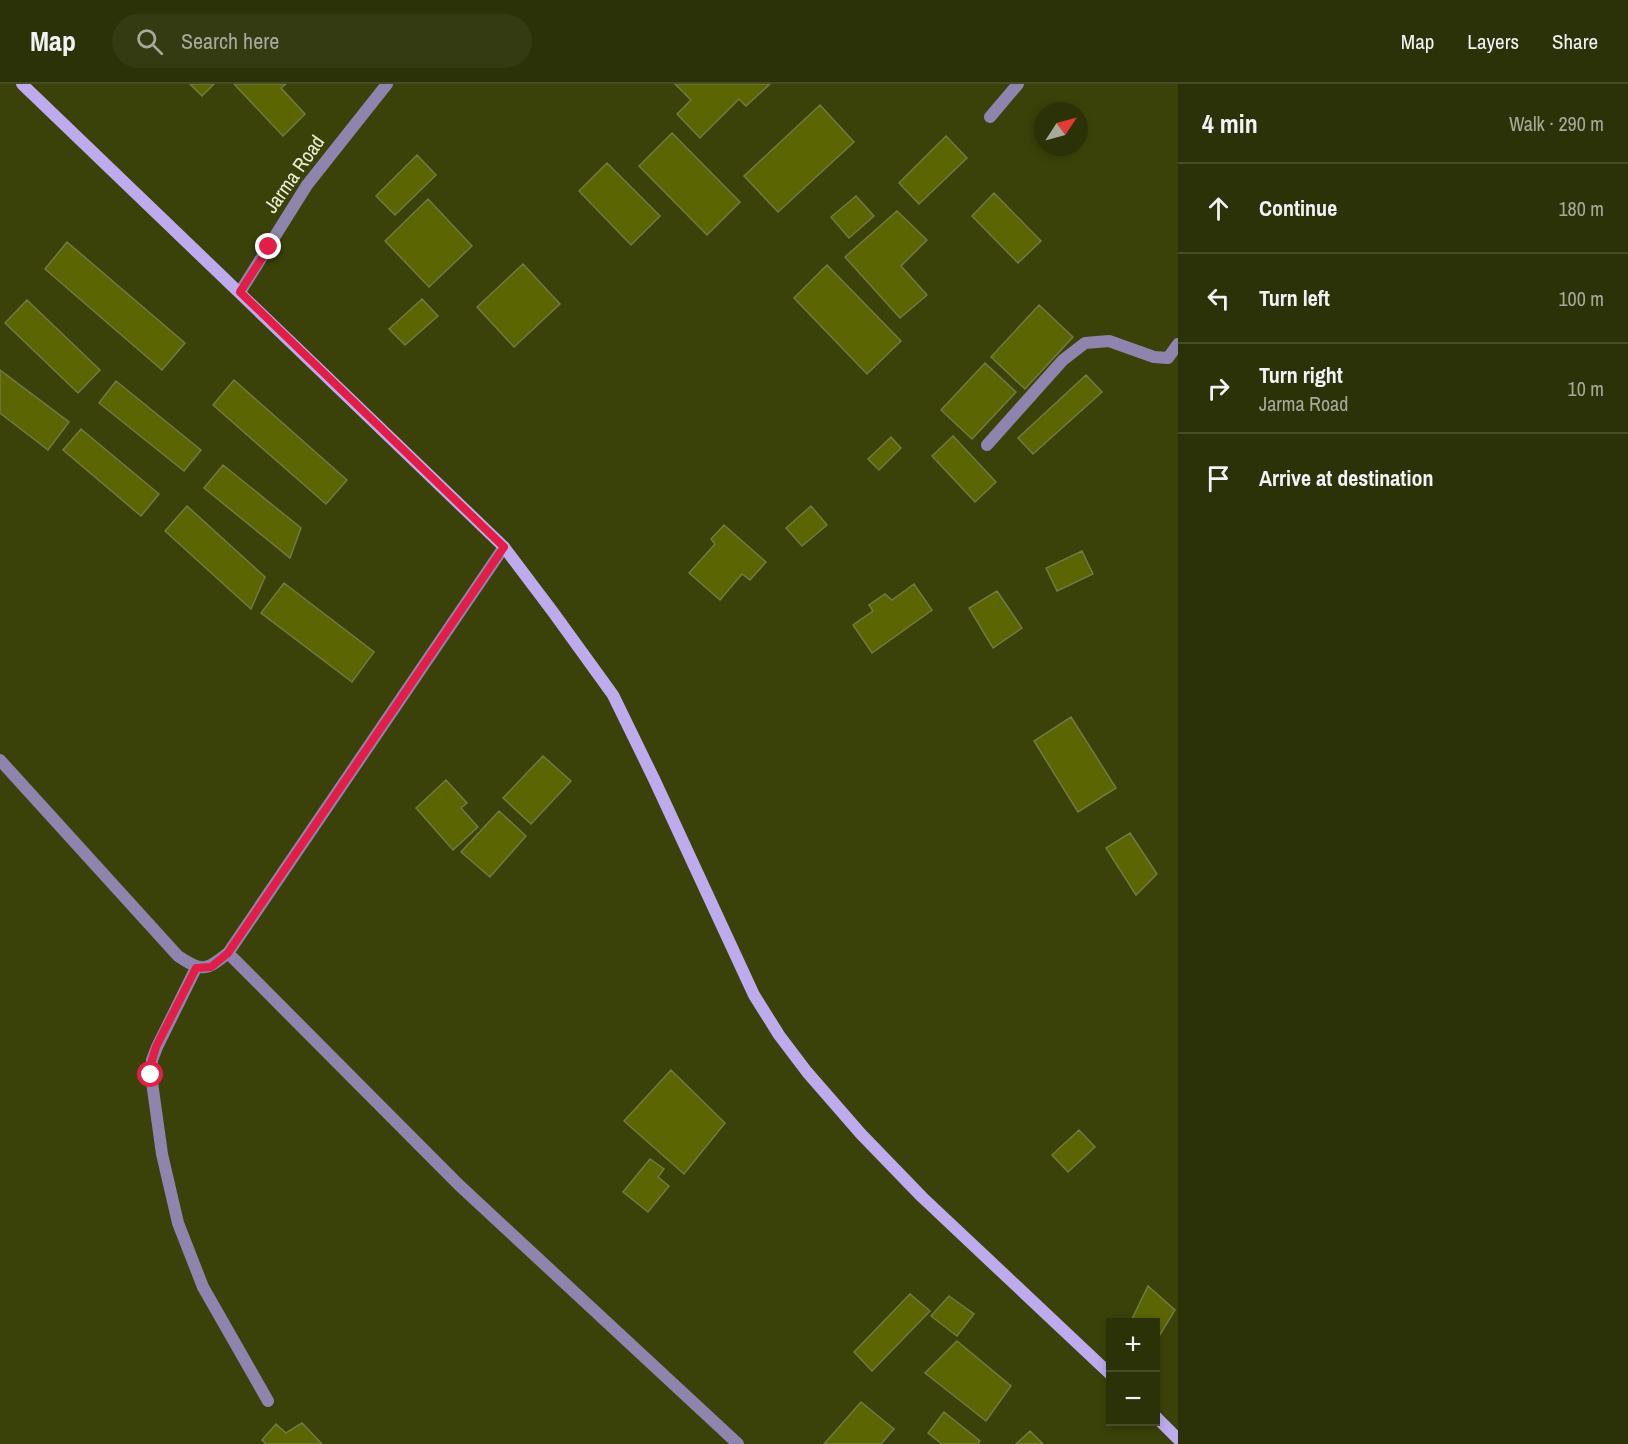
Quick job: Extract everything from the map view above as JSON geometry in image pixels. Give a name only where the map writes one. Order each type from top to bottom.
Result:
[{"type":"street","points":[[22,84],[504,547],[613,695],[654,778],[754,995],[779,1035],[807,1072],[921,1197],[1108,1372]]},
{"type":"street","name":"Jarma Road","points":[[240,292],[307,185],[387,84]]},
{"type":"street","points":[[990,117],[1018,84]]},
{"type":"street","points":[[987,446],[1063,360],[1085,343],[1109,341],[1154,357],[1168,358],[1178,344]]},
{"type":"street","points":[[0,760],[178,956],[196,968],[211,967],[228,953],[504,547]]},
{"type":"street","points":[[228,953],[459,1185],[738,1444]]},
{"type":"street","points":[[196,968],[156,1047],[152,1060],[151,1075],[162,1154],[178,1223],[203,1287],[268,1401]]},
{"type":"street","points":[[1160,1422],[1178,1439]]},
{"type":"building","points":[[190,84],[214,84],[202,96]]},
{"type":"building","points":[[234,84],[286,84],[281,88],[305,114],[283,136]]},
{"type":"building","points":[[675,84],[770,84],[746,106],[739,99],[700,138],[677,114],[691,100]]},
{"type":"building","points":[[820,105],[854,142],[778,212],[744,176]]},
{"type":"building","points":[[672,133],[740,202],[707,235],[639,166]]},
{"type":"building","points":[[946,136],[967,158],[919,204],[899,183]]},
{"type":"building","points":[[417,155],[436,175],[395,215],[376,196]]},
{"type":"building","points":[[607,163],[660,216],[631,245],[579,191]]},
{"type":"building","points":[[994,193],[1041,241],[1018,263],[972,216]]},
{"type":"building","points":[[856,196],[874,216],[849,238],[831,217]]},
{"type":"building","points":[[428,199],[472,246],[429,287],[385,241]]},
{"type":"building","points":[[897,211],[927,240],[901,266],[927,295],[900,318],[845,257]]},
{"type":"building","points":[[67,242],[185,343],[162,370],[45,269]]},
{"type":"building","points":[[523,264],[560,304],[514,347],[477,307]]},
{"type":"building","points":[[827,265],[901,341],[867,374],[794,298]]},
{"type":"building","points":[[422,299],[438,316],[405,345],[389,329]]},
{"type":"building","points":[[27,300],[100,370],[78,393],[5,323]]},
{"type":"building","points":[[1039,305],[1073,337],[1025,389],[991,357]]},
{"type":"building","points":[[985,363],[1016,392],[972,439],[941,410]]},
{"type":"building","points":[[0,370],[69,422],[48,450],[0,413]]},
{"type":"building","points":[[1086,375],[1102,392],[1033,454],[1018,438]]},
{"type":"building","points":[[234,380],[347,480],[326,504],[213,405]]},
{"type":"building","points":[[116,381],[201,450],[184,471],[99,403]]},
{"type":"building","points":[[81,429],[159,494],[141,516],[63,450]]},
{"type":"building","points":[[953,436],[996,482],[975,502],[932,456]]},
{"type":"building","points":[[891,437],[901,448],[879,470],[868,459]]},
{"type":"building","points":[[223,465],[301,528],[290,558],[204,488]]},
{"type":"building","points":[[187,506],[265,577],[251,609],[165,531]]},
{"type":"building","points":[[811,506],[827,525],[802,546],[786,528]]},
{"type":"building","points":[[724,525],[766,562],[750,580],[742,574],[720,600],[689,573],[715,544],[711,539]]},
{"type":"building","points":[[1082,551],[1093,574],[1057,591],[1046,568]]},
{"type":"building","points":[[284,583],[374,652],[352,682],[261,613]]},
{"type":"building","points":[[914,584],[932,610],[872,653],[853,625],[873,611],[869,605],[885,594],[892,600]]},
{"type":"building","points":[[997,591],[1022,628],[993,648],[969,608]]},
{"type":"building","points":[[1071,717],[1116,788],[1078,812],[1034,741]]},
{"type":"building","points":[[543,756],[571,781],[531,824],[503,798]]},
{"type":"building","points":[[446,780],[467,803],[461,808],[478,827],[453,850],[416,808]]},
{"type":"building","points":[[499,811],[526,836],[490,877],[461,852]]},
{"type":"building","points":[[1130,833],[1157,874],[1136,895],[1106,848]]},
{"type":"building","points":[[671,1070],[725,1123],[684,1174],[624,1121]]},
{"type":"building","points":[[1079,1130],[1095,1147],[1068,1172],[1052,1155]]},
{"type":"building","points":[[650,1159],[664,1169],[658,1177],[669,1186],[648,1212],[623,1192]]},
{"type":"building","points":[[1148,1286],[1175,1310],[1160,1335],[1160,1318],[1132,1318]]},
{"type":"building","points":[[910,1294],[930,1311],[872,1371],[854,1352]]},
{"type":"building","points":[[949,1296],[974,1314],[957,1336],[931,1316]]},
{"type":"building","points":[[957,1341],[1011,1386],[986,1421],[925,1373]]},
{"type":"building","points":[[861,1402],[894,1429],[881,1444],[824,1444]]},
{"type":"building","points":[[944,1412],[980,1441],[978,1444],[942,1444],[928,1433]]},
{"type":"building","points":[[302,1423],[322,1444],[266,1444],[262,1440],[276,1424],[286,1433]]},
{"type":"building","points":[[1030,1431],[1043,1444],[1016,1444]]},
{"type":"route","points":[[151,1075],[156,1047],[196,968],[211,967],[228,953],[504,547],[240,292],[269,247]]}]
